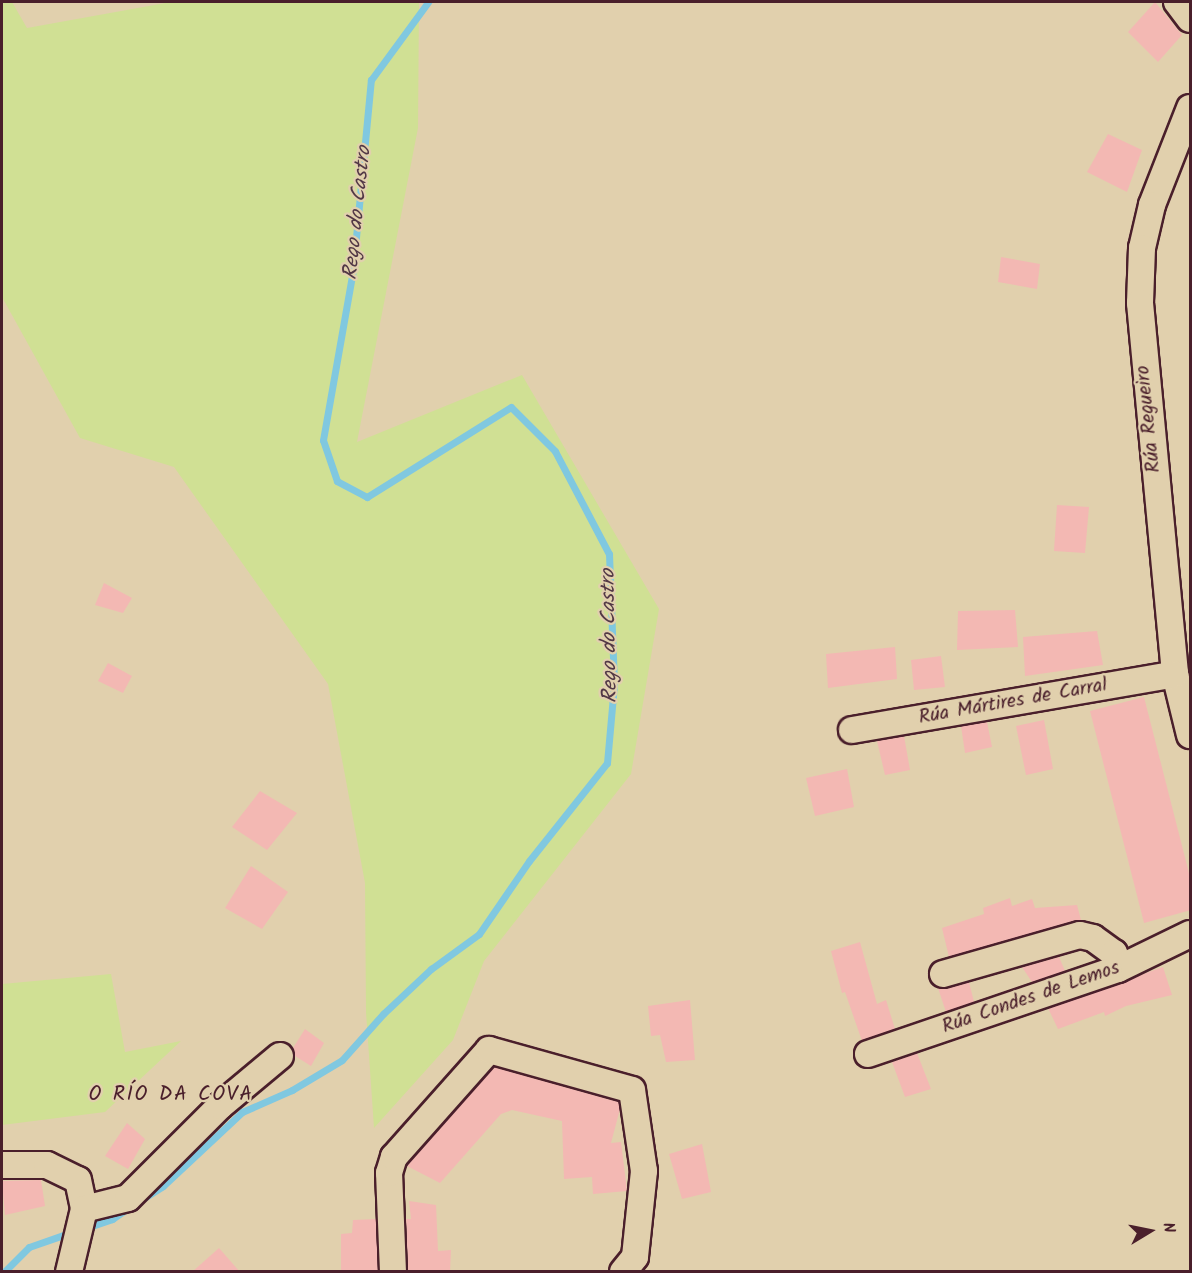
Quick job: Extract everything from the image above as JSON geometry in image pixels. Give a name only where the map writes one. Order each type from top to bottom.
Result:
[{"type":"street","points":[[1177,2],[1191,19]]},
{"type":"street","name":"Rúa Regueiro","points":[[1191,108],[1152,205],[1142,248],[1140,303],[1175,674],[1191,735]]},
{"type":"street","name":"Rúa Mártires de Carral","points":[[852,730],[1175,674]]},
{"type":"street","name":"Rúa Condes de Lemos","points":[[868,1054],[1118,969],[1191,934]]},
{"type":"street","points":[[943,974],[1080,935],[1093,938],[1114,953],[1118,969]]},
{"type":"street","points":[[393,1272],[389,1173],[394,1157],[489,1050],[632,1090],[644,1171],[635,1257],[623,1272]]},
{"type":"street","points":[[84,1209],[128,1198],[212,1114],[280,1056]]},
{"type":"street","points":[[2,1165],[47,1165],[78,1180],[84,1209],[69,1272]]},
{"type":"green space","points":[[2,2],[12,2],[27,28],[171,2],[419,2],[418,128],[357,442],[522,375],[659,609],[631,774],[484,961],[453,1040],[374,1128],[366,1012],[365,883],[328,684],[174,467],[80,438],[2,297]]},
{"type":"green space","points":[[111,974],[125,1052],[181,1041],[105,1112],[2,1125],[2,984]]},
{"type":"building","points":[[1155,2],[1182,35],[1158,62],[1128,32]]},
{"type":"building","points":[[1108,134],[1142,150],[1127,192],[1087,172]]},
{"type":"building","points":[[1001,257],[1040,264],[1037,289],[998,282]]},
{"type":"building","points":[[1057,505],[1089,507],[1085,553],[1054,551]]},
{"type":"building","points":[[104,583],[132,598],[123,613],[95,605]]},
{"type":"building","points":[[1015,610],[1018,647],[957,650],[958,611]]},
{"type":"building","points":[[1097,631],[1103,665],[1025,676],[1023,637]]},
{"type":"building","points":[[895,647],[897,679],[828,688],[826,654]]},
{"type":"building","points":[[941,656],[945,687],[914,690],[911,660]]},
{"type":"building","points":[[108,663],[132,676],[123,693],[98,681]]},
{"type":"building","points":[[1144,697],[1191,881],[1191,910],[1144,923],[1090,711]]},
{"type":"building","points":[[1044,720],[1053,769],[1026,775],[1016,726]]},
{"type":"building","points":[[987,722],[992,747],[965,753],[961,726]]},
{"type":"building","points":[[904,736],[910,770],[885,775],[877,741]]},
{"type":"building","points":[[847,769],[854,807],[815,816],[806,778]]},
{"type":"building","points":[[260,791],[297,813],[267,850],[232,827]]},
{"type":"building","points":[[251,866],[288,892],[262,929],[225,908]]},
{"type":"building","points":[[1010,898],[1012,906],[1032,899],[1035,908],[1077,905],[1081,920],[949,957],[942,928],[984,914],[983,908]]},
{"type":"building","points":[[860,942],[877,1004],[886,1000],[895,1029],[862,1041],[845,992],[842,993],[831,951]]},
{"type":"building","points":[[1059,957],[1065,971],[1032,982],[1022,967]]},
{"type":"building","points":[[1163,967],[1172,995],[1126,1006],[1105,1016],[1104,1012],[1058,1029],[1048,1008]]},
{"type":"building","points":[[969,982],[974,1002],[946,1012],[938,988]]},
{"type":"building","points":[[690,1000],[695,1060],[666,1062],[660,1035],[651,1036],[648,1006]]},
{"type":"building","points":[[305,1029],[324,1043],[311,1066],[295,1056],[293,1048]]},
{"type":"building","points":[[917,1053],[931,1089],[905,1097],[892,1062]]},
{"type":"building","points":[[494,1067],[619,1102],[620,1109],[611,1143],[621,1142],[627,1191],[593,1194],[592,1177],[564,1179],[562,1121],[512,1110],[501,1114],[440,1183],[407,1166]]},
{"type":"building","points":[[127,1123],[145,1139],[128,1169],[105,1156]]},
{"type":"building","points":[[702,1144],[711,1192],[682,1199],[669,1154]]},
{"type":"building","points":[[41,1180],[45,1206],[5,1215],[2,1181]]},
{"type":"building","points":[[409,1201],[436,1205],[438,1251],[451,1250],[450,1272],[408,1272],[406,1219],[411,1219]]},
{"type":"building","points":[[376,1219],[378,1272],[341,1272],[341,1234],[352,1233],[353,1220]]},
{"type":"building","points":[[219,1248],[240,1272],[192,1272]]},
{"type":"waterway","name":"Rego do Castro","points":[[144,1198],[163,1186],[242,1112],[292,1090],[342,1060],[383,1014],[431,969],[479,934],[529,861],[607,763],[614,684],[609,554],[555,451],[511,407],[367,497],[337,481],[323,440],[353,269],[371,80],[428,2]]},
{"type":"waterway","name":"Rego do Castro","points":[[86,1228],[112,1219],[127,1209]]},
{"type":"waterway","name":"Rego do Castro","points":[[4,1272],[29,1247],[72,1232]]},
{"type":"district","name":"O RÍO DA COVA","points":[[171,1095]]}]
